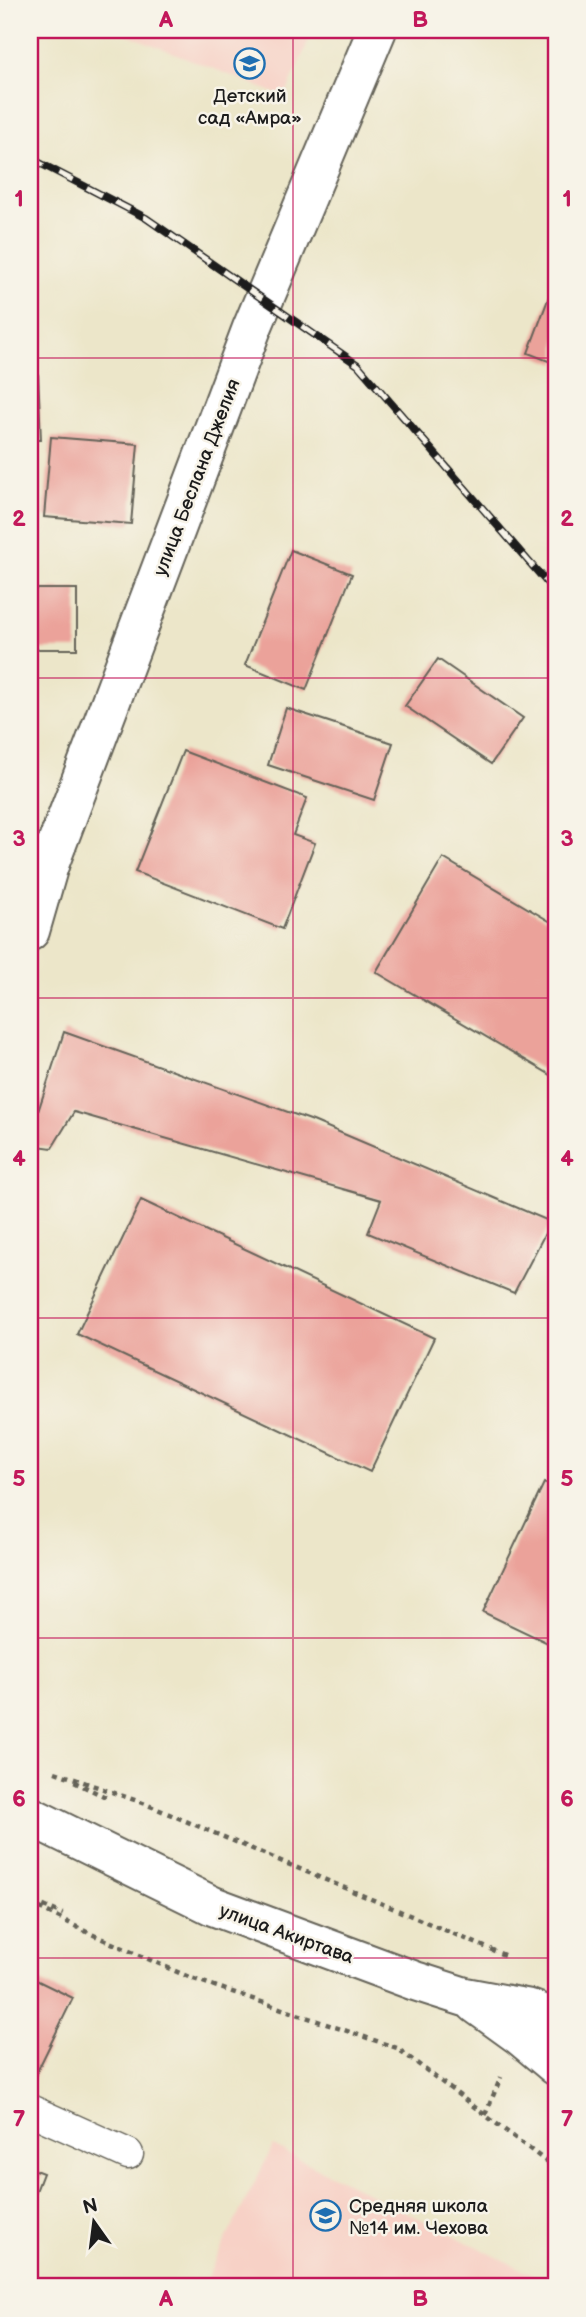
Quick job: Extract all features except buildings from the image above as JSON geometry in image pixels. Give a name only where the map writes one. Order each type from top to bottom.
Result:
[{"type":"main road","name":"улица Беслана Джелия","points":[[30,931],[40,860],[252,328],[377,30]]},
{"type":"main road","name":"улица Акиртава","points":[[30,1816],[213,1906],[415,1981],[465,1997],[530,2009],[556,2019]]},
{"type":"main road","points":[[465,1997],[519,2035],[556,2066]]},
{"type":"lane","points":[[30,2110],[128,2154]]},
{"type":"path","points":[[110,1799],[55,1772],[143,1803],[509,1957]]},
{"type":"path","points":[[30,1902],[63,1914]]},
{"type":"path","points":[[30,1902],[89,1934],[191,1978],[397,2048],[556,2169]]},
{"type":"shaded area","name":"Детский сад «Амра»","points":[[116,30],[313,30],[285,97]]},
{"type":"shaded area","name":"Средняя школа №14 им. Чехова","points":[[273,2146],[556,2286],[556,2287],[202,2287]]},
{"type":"railway","points":[[30,158],[146,218],[358,365],[556,593]]},
{"type":"place","name":"Детский сад «Амра»","points":[[250,64]]},
{"type":"place","name":"Средняя школа №14 им. Чехова","points":[[326,2216]]}]
